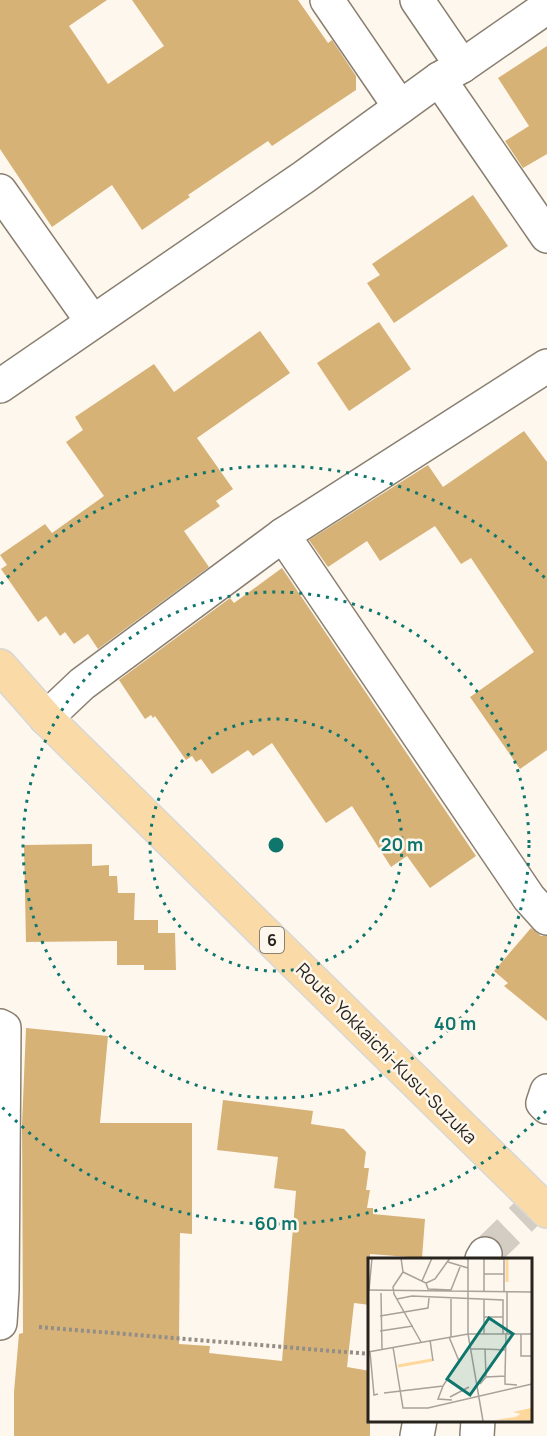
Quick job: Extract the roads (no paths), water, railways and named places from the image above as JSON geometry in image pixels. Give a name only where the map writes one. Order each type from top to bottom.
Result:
[{"type":"main road","name":"Route Yokkaichi-Kusu-Suzuka","points":[[0,666],[46,718],[547,1211]]},
{"type":"street","points":[[327,0],[400,106]]},
{"type":"street","points":[[417,0],[450,72],[547,236]]},
{"type":"street","points":[[0,386],[304,177],[400,106],[547,7]]},
{"type":"street","points":[[0,191],[92,321]]},
{"type":"street","points":[[46,718],[82,684],[283,535],[547,366]]},
{"type":"street","points":[[283,535],[523,888],[547,918]]},
{"type":"street","points":[[0,1026],[4,1028],[0,1323]]},
{"type":"street","points":[[547,1091],[543,1103],[547,1107]]},
{"type":"street","points":[[417,1436],[420,1421]]},
{"type":"street","points":[[477,1436],[478,1421]]},
{"type":"tunnel","points":[[485,1254],[547,1194]]}]
